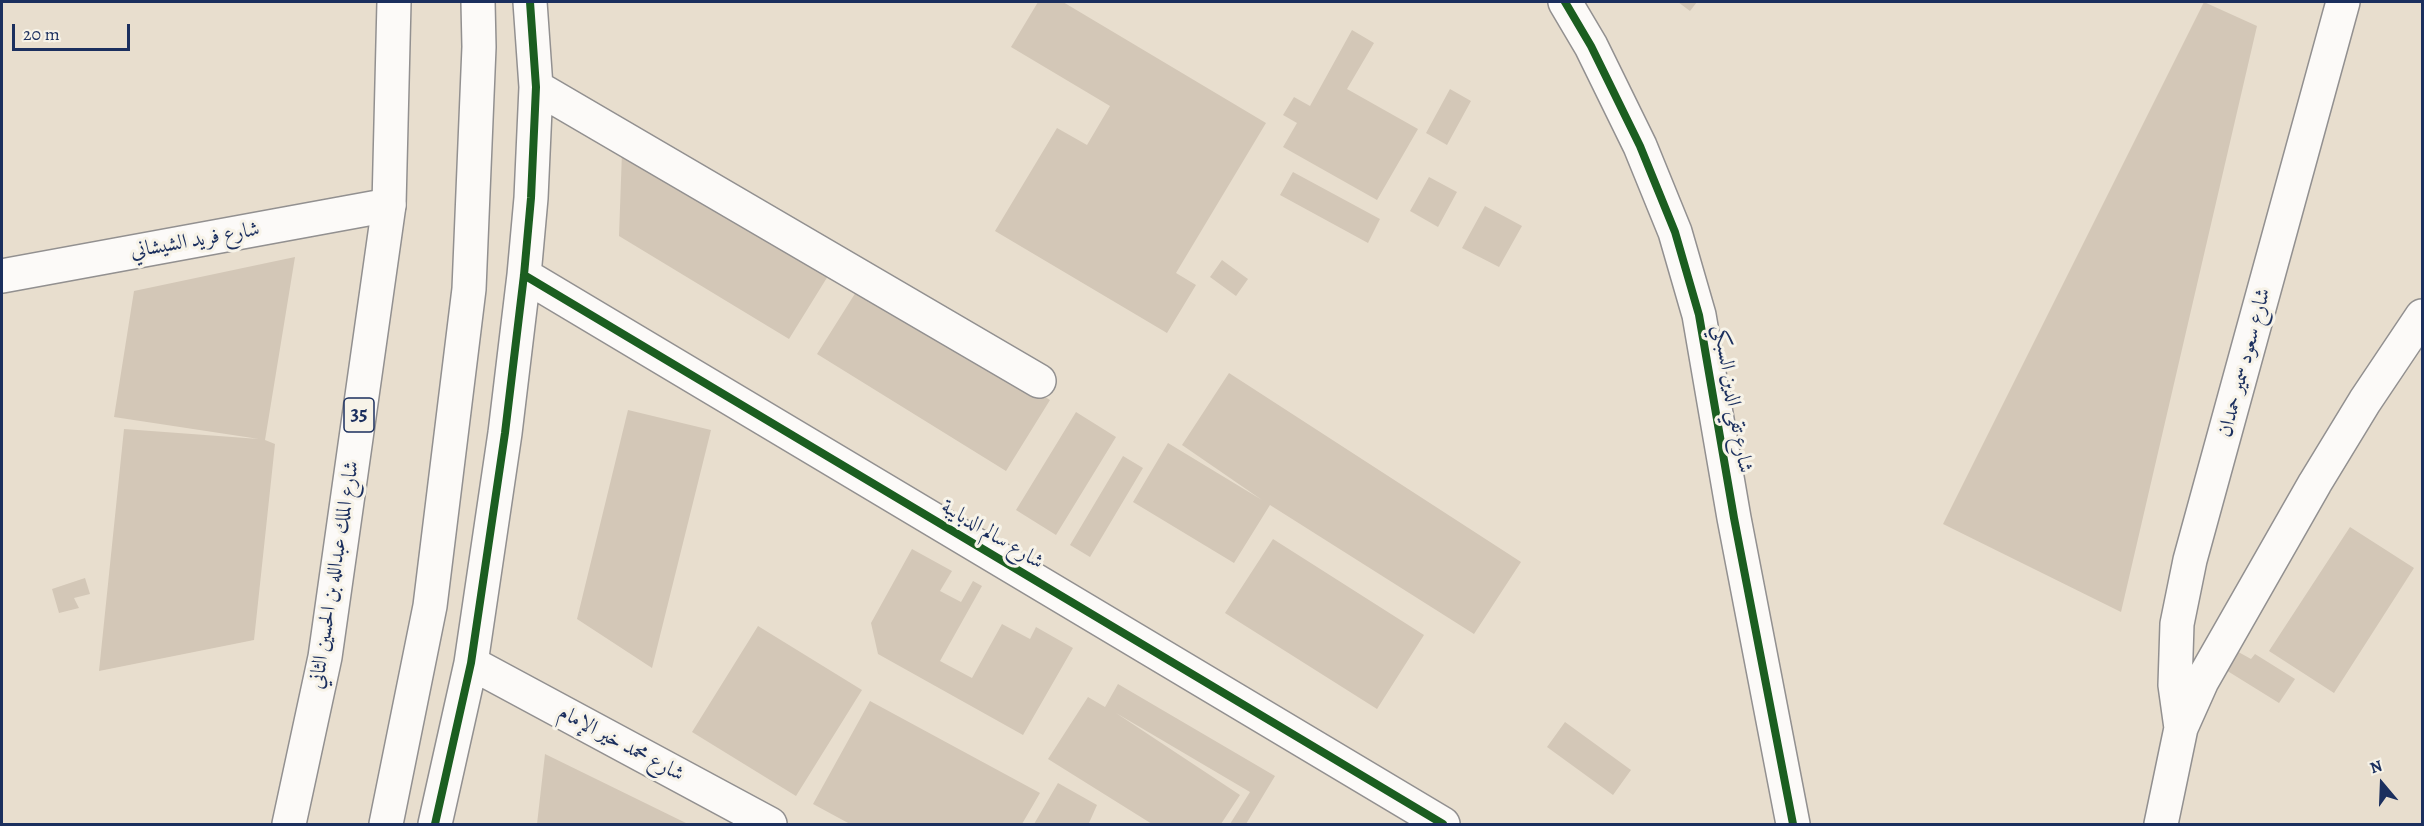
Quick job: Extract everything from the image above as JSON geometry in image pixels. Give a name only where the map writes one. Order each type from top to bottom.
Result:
[{"type":"main road","name":"شارع الملك عبدالله بن الحسين الثاني","points":[[289,825],[325,657],[389,205],[394,2]]},
{"type":"main road","points":[[386,825],[430,606],[469,289],[479,47],[478,2]]},
{"type":"main road","points":[[435,825],[471,663],[505,433],[524,275],[531,198],[536,87],[530,2]]},
{"type":"main road","name":"شارع تقي الدين السبكي","points":[[1566,2],[1640,146],[1675,232],[1699,315],[1734,518],[1793,825]]},
{"type":"main road","name":"شارع سعود سمير حمدان","points":[[2181,728],[2175,685],[2177,624],[2190,560],[2343,2]]},
{"type":"main road","points":[[536,87],[1039,381]]},
{"type":"main road","name":"شارع فريد الشيشاني","points":[[2,276],[389,205]]},
{"type":"main road","name":"شارع سالم الدبايبة","points":[[524,275],[1443,825]]},
{"type":"main road","name":"شارع سعود سمير حمدان","points":[[2162,825],[2181,728],[2202,681],[2254,587],[2365,401],[2422,316]]},
{"type":"main road","name":"شارع محمد خير الإمام","points":[[471,663],[770,825]]},
{"type":"building","points":[[1038,2],[1063,2],[1266,123],[1176,273],[1196,285],[1167,333],[995,231],[1057,128],[1087,145],[1110,106],[1011,47]]},
{"type":"building","points":[[1678,2],[1697,2],[1690,11]]},
{"type":"building","points":[[2204,2],[2257,26],[2121,612],[1943,524]]},
{"type":"building","points":[[1352,30],[1374,43],[1347,89],[1418,129],[1377,200],[1283,147],[1297,123],[1283,115],[1294,97],[1310,106]]},
{"type":"building","points":[[1450,89],[1471,101],[1447,145],[1426,133]]},
{"type":"building","points":[[622,152],[828,276],[789,339],[619,236]]},
{"type":"building","points":[[1293,172],[1380,219],[1368,243],[1280,195]]},
{"type":"building","points":[[1429,177],[1457,192],[1438,227],[1410,211]]},
{"type":"building","points":[[1485,206],[1522,226],[1499,267],[1462,248]]},
{"type":"building","points":[[295,257],[265,440],[275,444],[254,640],[99,671],[124,429],[259,439],[114,417],[134,291]]},
{"type":"building","points":[[1222,260],[1248,279],[1236,296],[1210,277]]},
{"type":"building","points":[[861,284],[1050,400],[1006,471],[817,354]]},
{"type":"building","points":[[1229,373],[1521,562],[1474,634],[1270,505],[1234,563],[1133,502],[1168,443],[1262,500],[1182,445]]},
{"type":"building","points":[[628,410],[711,430],[652,668],[577,619]]},
{"type":"building","points":[[1076,412],[1116,437],[1056,535],[1016,510]]},
{"type":"building","points":[[1123,456],[1143,468],[1090,557],[1070,545]]},
{"type":"building","points":[[2350,527],[2414,568],[2334,693],[2269,651]]},
{"type":"building","points":[[1273,539],[1424,635],[1377,709],[1225,613]]},
{"type":"building","points":[[912,549],[952,571],[940,591],[961,602],[973,581],[982,586],[940,661],[972,678],[1002,624],[1030,639],[1036,627],[1073,648],[1023,735],[878,654],[871,623]]},
{"type":"building","points":[[85,578],[90,594],[74,598],[79,608],[59,613],[52,589]]},
{"type":"building","points":[[758,626],[862,690],[796,796],[692,732]]},
{"type":"building","points":[[2233,649],[2251,659],[2255,654],[2295,679],[2279,703],[2221,667]]},
{"type":"building","points":[[1118,684],[1275,776],[1246,824],[1230,824],[1250,792],[1116,713],[1240,795],[1221,824],[1152,824],[1048,759],[1088,697],[1105,707]]},
{"type":"building","points":[[870,701],[1040,793],[1022,824],[850,824],[813,804]]},
{"type":"building","points":[[1565,722],[1631,770],[1613,795],[1547,747]]},
{"type":"building","points":[[545,754],[688,824],[537,824]]},
{"type":"building","points":[[1058,783],[1097,805],[1089,823],[1092,824],[1034,824]]},
{"type":"cycle path","points":[[435,824],[471,663],[505,433],[524,275],[531,198],[536,87],[530,2]]},
{"type":"cycle path","points":[[1565,2],[1591,46],[1640,146],[1675,232],[1699,315],[1734,518],[1793,824]]},
{"type":"cycle path","points":[[524,275],[1443,824]]}]
